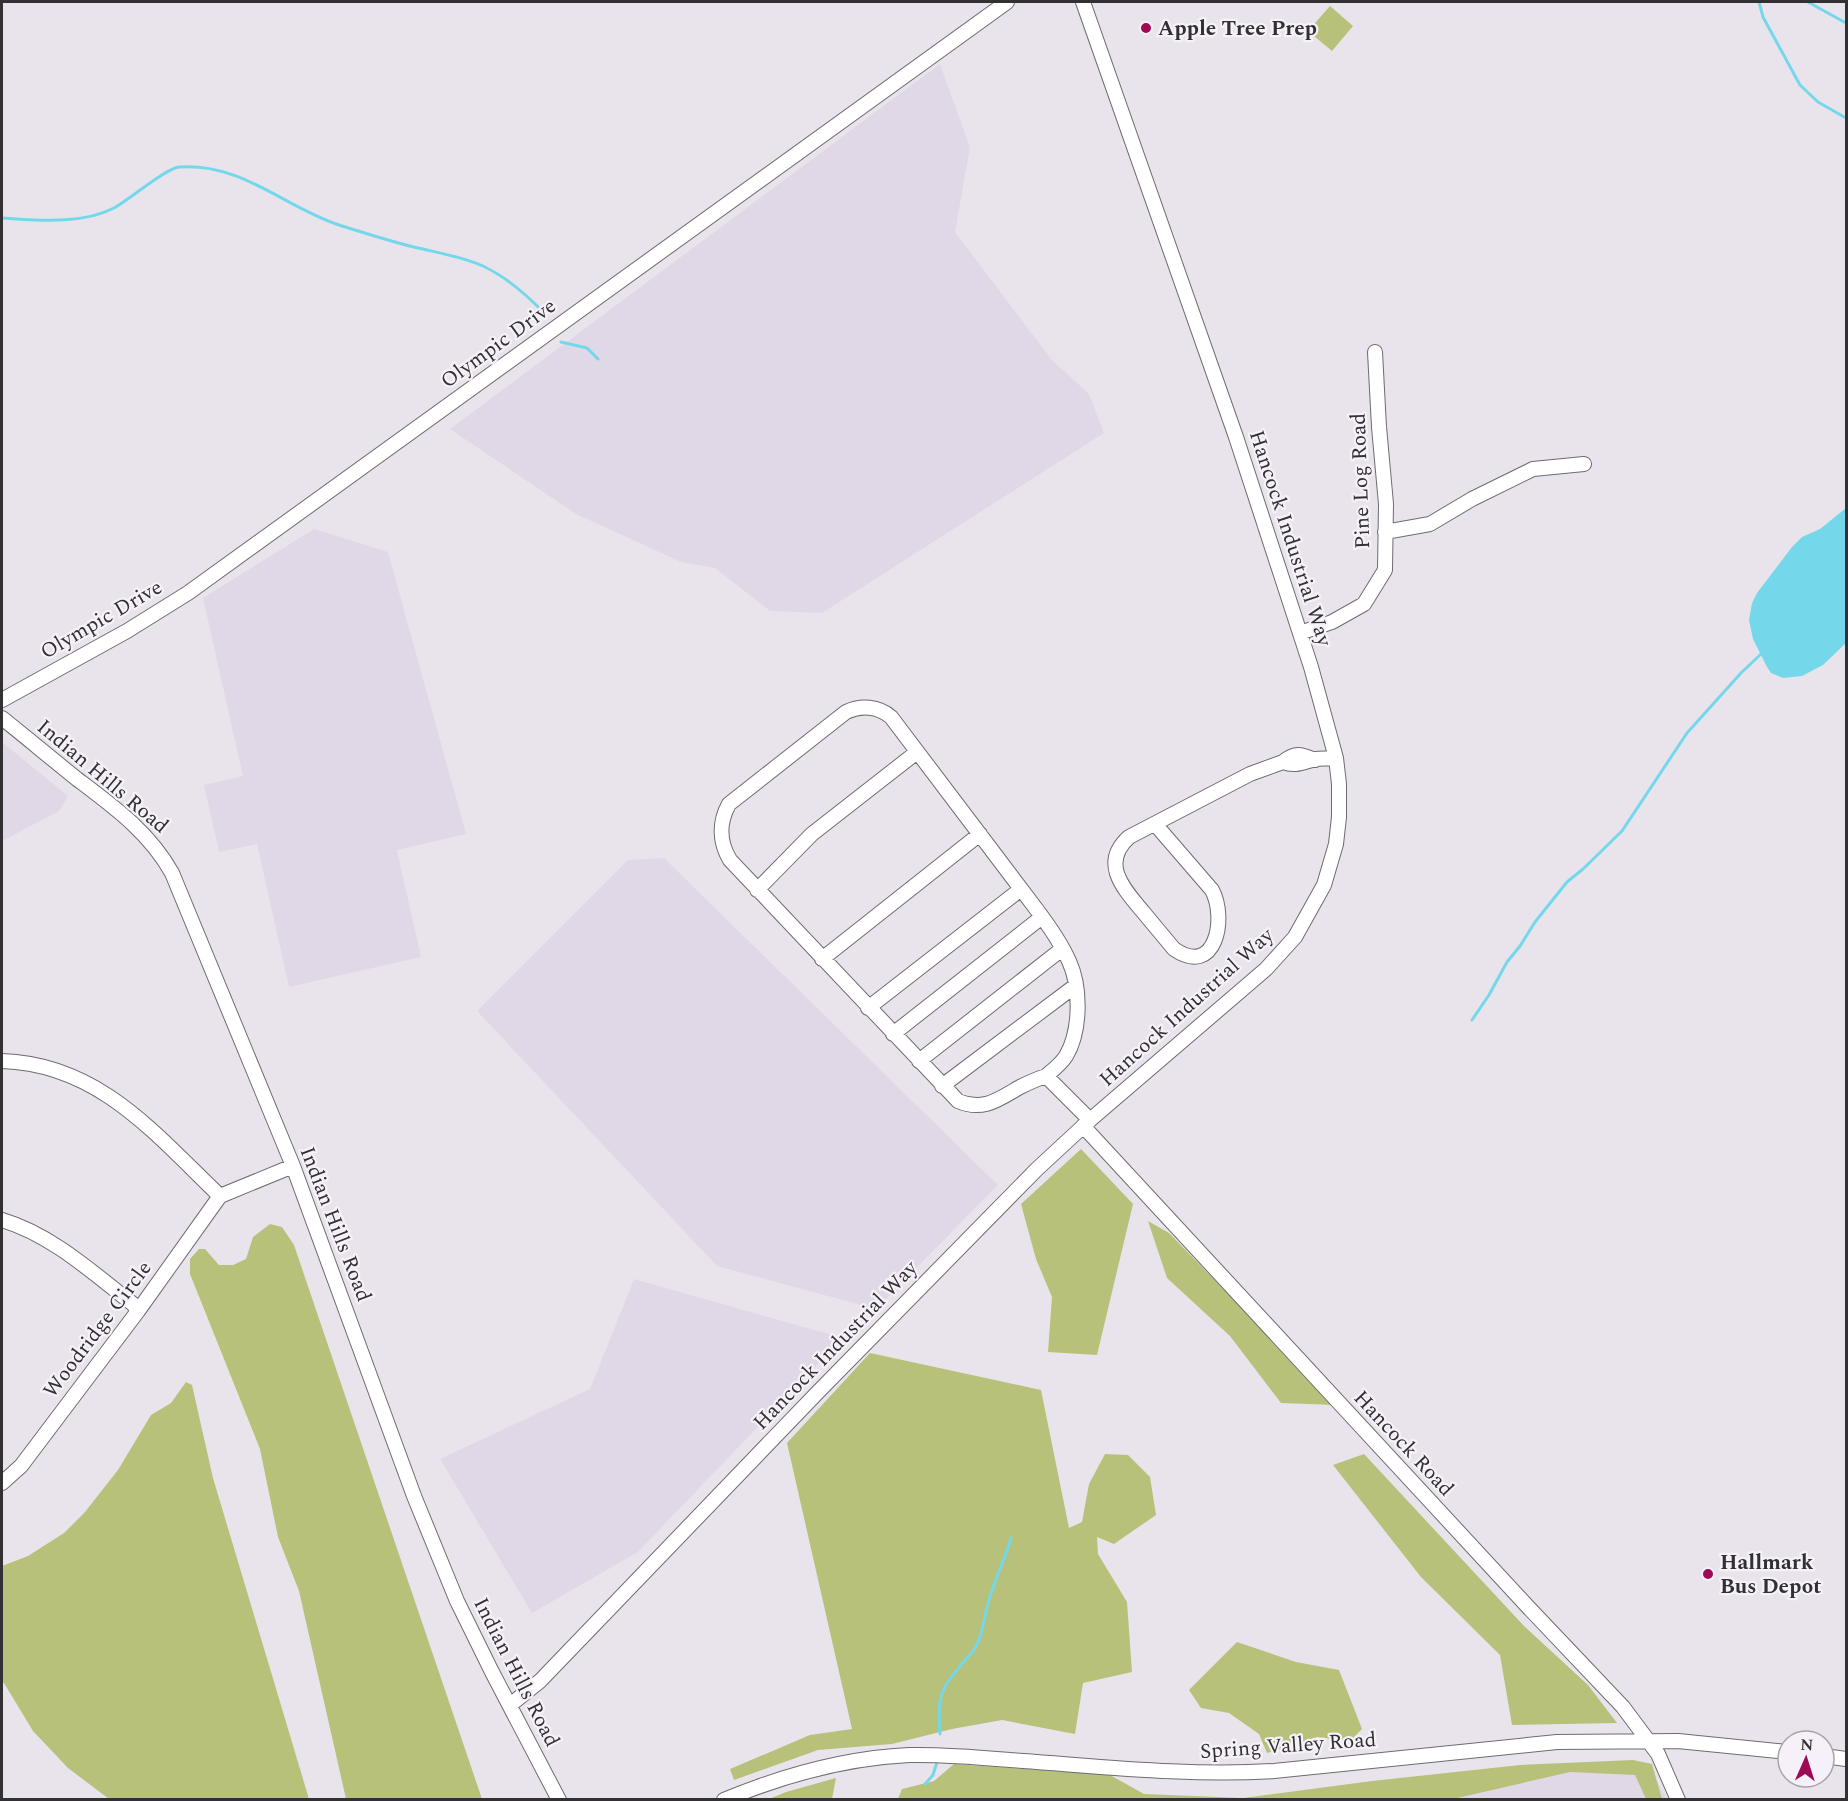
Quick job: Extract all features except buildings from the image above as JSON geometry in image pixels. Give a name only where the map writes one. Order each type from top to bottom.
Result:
[{"type":"street","name":"Olympic Drive","points":[[2,700],[127,631],[196,586],[1007,2]]},
{"type":"street","name":"Hancock Industrial Way","points":[[510,1704],[540,1681],[832,1377],[1037,1169],[1086,1123],[1266,969],[1295,937],[1324,885],[1336,844],[1340,801],[1336,758],[1300,633],[1236,437],[1083,2]]},
{"type":"street","name":"Pine Log Road","points":[[1300,633],[1332,622],[1364,604],[1385,570],[1386,504],[1379,428],[1376,352]]},
{"type":"street","points":[[1385,532],[1430,524],[1472,499],[1533,469],[1584,464]]},
{"type":"street","points":[[857,707],[875,708],[886,713],[980,834],[1042,917],[1062,949],[1073,972],[1076,1024],[1071,1045],[1061,1063],[1046,1076],[1023,1085],[989,1105],[973,1106],[958,1101],[942,1086],[737,869],[725,852],[721,831],[724,812],[729,804],[846,712],[857,707]]},
{"type":"street","name":"Indian Hills Road","points":[[2,718],[110,803],[145,835],[160,853],[171,873],[293,1166],[414,1496],[457,1601],[559,1800]]},
{"type":"street","points":[[757,890],[812,834],[917,752]]},
{"type":"street","points":[[1155,824],[1212,890],[1217,899],[1219,927],[1209,952],[1201,956],[1182,954],[1174,949],[1122,888],[1116,858],[1122,844],[1129,837],[1250,774],[1283,762],[1291,756],[1303,755],[1315,760],[1336,758]]},
{"type":"street","points":[[822,958],[980,834]]},
{"type":"street","points":[[868,1008],[1022,889]]},
{"type":"street","points":[[893,1034],[1042,917]]},
{"type":"street","points":[[919,1061],[1062,949]]},
{"type":"street","points":[[942,1086],[1075,986]]},
{"type":"street","points":[[2,1061],[42,1065],[63,1071],[107,1095],[129,1110],[220,1196],[293,1166]]},
{"type":"street","name":"Hancock Road","points":[[1046,1076],[1086,1123],[1529,1608],[1623,1707],[1658,1754],[1678,1800]]},
{"type":"street","name":"Woodridge Circle","points":[[2,1483],[21,1466],[138,1311],[220,1196]]},
{"type":"street","points":[[2,1220],[36,1233],[77,1261],[133,1304],[138,1311]]},
{"type":"street","points":[[1666,1772],[1669,1755],[1675,1747],[1686,1741]]},
{"type":"street","name":"Spring Valley Road","points":[[724,1800],[795,1773],[854,1761],[909,1755],[1229,1774],[1512,1745],[1567,1742],[1686,1741],[1776,1751]]},
{"type":"shaded area","points":[[940,64],[970,147],[955,232],[1052,360],[1089,394],[1104,433],[822,613],[770,611],[715,568],[681,562],[576,514],[450,429]]},
{"type":"shaded area","points":[[314,529],[388,552],[466,834],[397,850],[421,957],[289,987],[257,844],[219,852],[204,785],[243,776],[203,598]]},
{"type":"shaded area","points":[[2,742],[68,796],[59,811],[2,841]]},
{"type":"shaded area","points":[[664,858],[998,1185],[876,1309],[717,1266],[477,1011],[628,860]]},
{"type":"shaded area","points":[[634,1279],[843,1338],[638,1552],[532,1613],[440,1459],[590,1389]]},
{"type":"shaded area","points":[[1551,1766],[1652,1772],[1667,1799],[1431,1800],[1436,1779]]},
{"type":"green space","points":[[1330,6],[1353,26],[1332,51],[1308,31]]},
{"type":"green space","points":[[1081,1149],[1133,1204],[1097,1355],[1048,1352],[1052,1297],[1036,1259],[1021,1204]]},
{"type":"green space","points":[[1148,1221],[1169,1233],[1336,1405],[1281,1403],[1230,1336],[1167,1278]]},
{"type":"green space","points":[[270,1224],[282,1227],[294,1245],[482,1799],[346,1799],[299,1591],[278,1537],[260,1449],[190,1274],[190,1259],[199,1249],[205,1249],[219,1265],[233,1265],[246,1259],[253,1237]]},
{"type":"green space","points":[[870,1353],[1041,1390],[1069,1528],[1082,1522],[1089,1484],[1105,1454],[1128,1455],[1150,1477],[1156,1515],[1114,1544],[1097,1537],[1098,1554],[1127,1602],[1132,1672],[1083,1683],[1075,1734],[1002,1720],[952,1729],[892,1744],[818,1750],[734,1780],[730,1769],[810,1735],[852,1729],[787,1443]]},
{"type":"green space","points":[[186,1382],[192,1385],[213,1478],[309,1799],[109,1799],[68,1768],[33,1731],[2,1683],[2,1566],[28,1556],[64,1533],[85,1512],[118,1470],[151,1415],[171,1403]]},
{"type":"green space","points":[[1364,1454],[1524,1626],[1588,1685],[1617,1723],[1512,1725],[1500,1655],[1421,1577],[1333,1465]]},
{"type":"green space","points":[[1237,1642],[1296,1662],[1339,1670],[1362,1729],[1350,1741],[1317,1737],[1267,1753],[1259,1734],[1229,1713],[1201,1708],[1189,1690]]},
{"type":"green space","points":[[1633,1760],[1652,1764],[1662,1799],[1646,1799],[1635,1775],[1570,1772],[1453,1799],[898,1799],[902,1789],[934,1781],[954,1764],[1110,1775],[1144,1794],[1243,1798],[1520,1765]]},
{"type":"green space","points":[[836,1778],[832,1799],[769,1799],[786,1792]]},
{"type":"water","points":[[1846,508],[1846,643],[1823,665],[1802,676],[1783,678],[1771,673],[1753,639],[1749,620],[1752,603],[1792,547],[1802,537],[1820,529]]},
{"type":"waterway","points":[[1759,2],[1763,17],[1800,85],[1818,102],[1846,118]]},
{"type":"waterway","points":[[1808,2],[1846,23]]},
{"type":"waterway","points":[[2,218],[59,220],[88,217],[114,208],[173,169],[202,168],[243,179],[318,217],[339,225],[483,266],[516,287],[544,313]]},
{"type":"waterway","points":[[561,342],[587,348],[598,359]]},
{"type":"waterway","points":[[1472,1020],[1507,962],[1535,922],[1567,882],[1622,831],[1687,733],[1761,654]]},
{"type":"waterway","points":[[940,1734],[939,1707],[942,1693],[950,1678],[971,1654],[978,1642],[991,1592],[1011,1538]]},
{"type":"waterway","points":[[925,1784],[933,1775],[937,1762]]},
{"type":"place","name":"Apple Tree Prep","points":[[1146,28]]},
{"type":"place","name":"Hallmark Bus Depot","points":[[1708,1574]]}]
